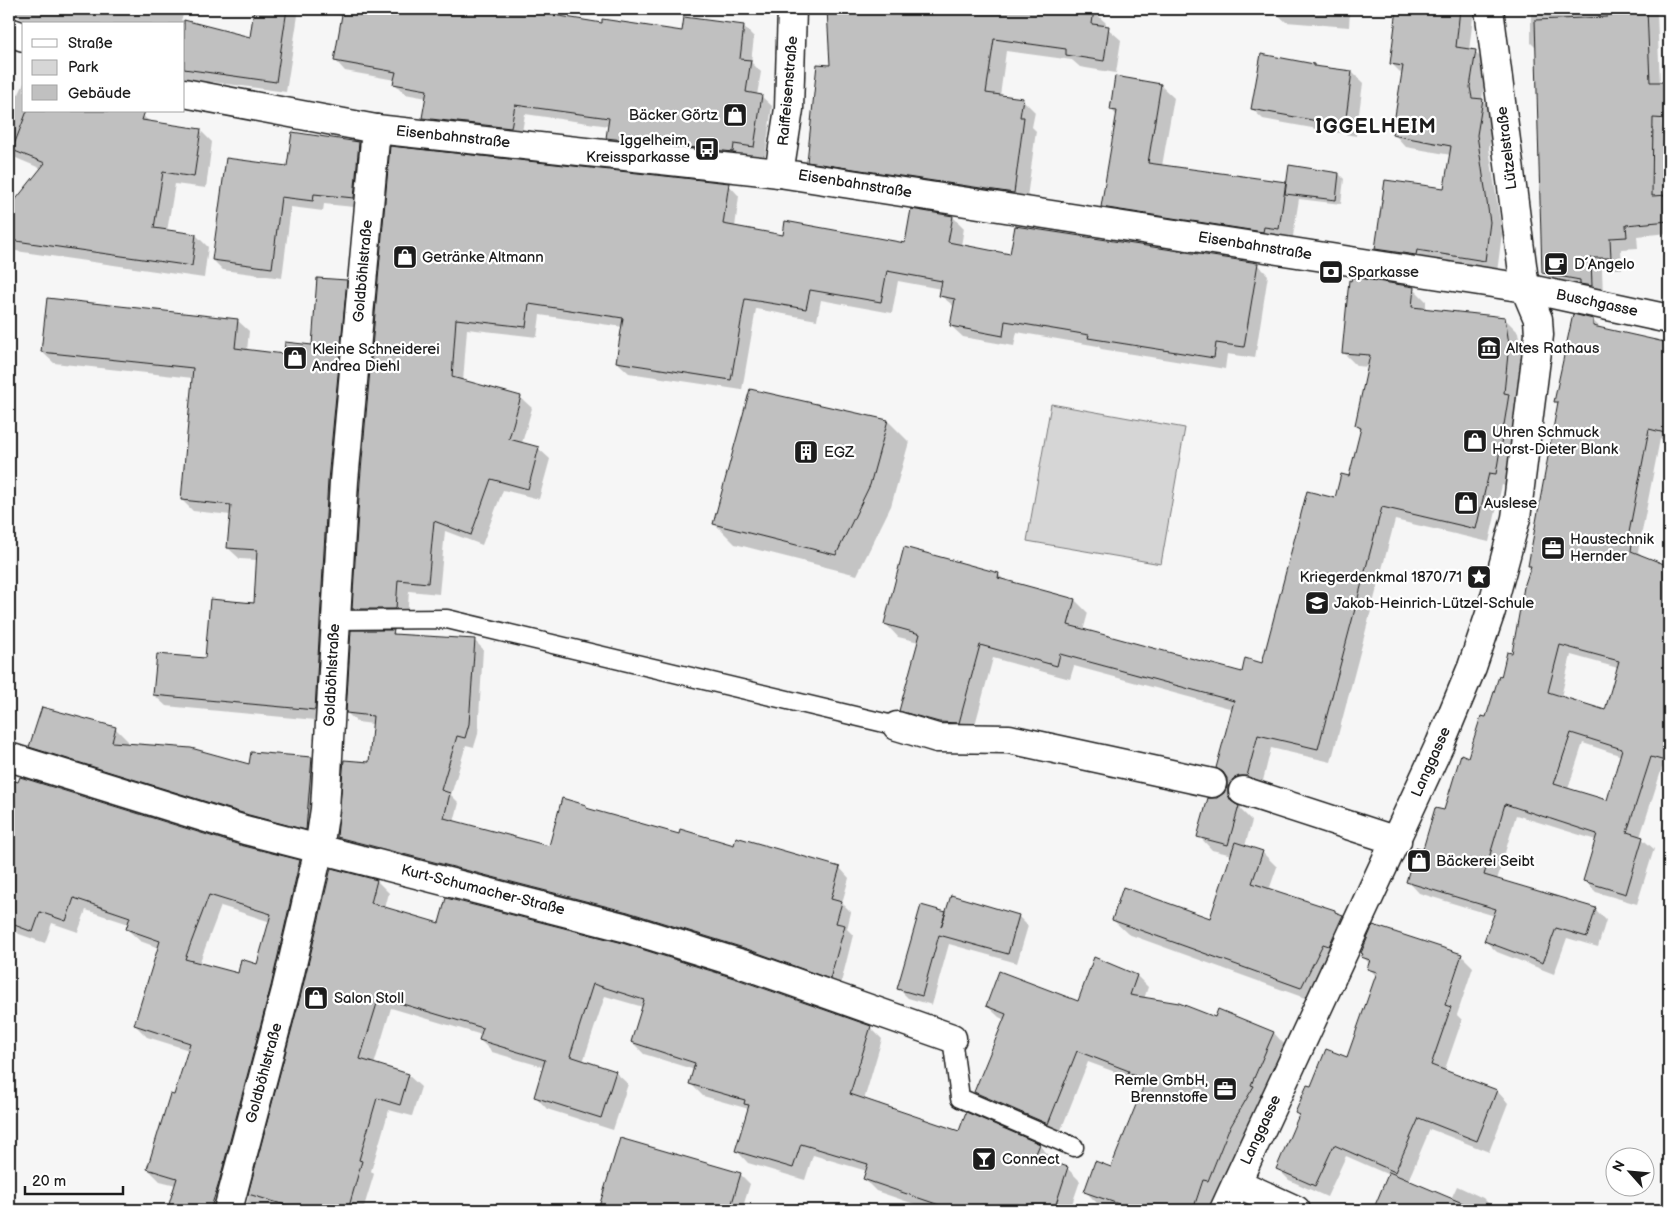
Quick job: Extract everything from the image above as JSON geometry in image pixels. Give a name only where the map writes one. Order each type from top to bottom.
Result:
[{"type":"street","name":"Raiffeisenstraße","points":[[780,173],[789,109],[792,9]]},
{"type":"street","name":"Lützelstraße","points":[[1489,9],[1525,288]]},
{"type":"street","points":[[9,32],[22,36]]},
{"type":"street","name":"Eisenbahnstraße","points":[[185,92],[376,129],[780,173],[1525,288]]},
{"type":"street","name":"Goldböhlstraße","points":[[228,1210],[286,990],[320,849],[325,809],[334,620],[344,481],[376,129]]},
{"type":"street","name":"Buschgasse","points":[[1525,288],[1669,319]]},
{"type":"street","name":"Langgasse","points":[[1224,1210],[1397,841],[1472,667],[1491,611],[1516,518],[1539,335],[1538,319],[1525,288]]},
{"type":"street","points":[[897,726],[937,738],[1010,740],[1212,783]]},
{"type":"street","name":"Kurt-Schumacher-Straße","points":[[9,757],[246,830],[624,926],[742,964],[952,1038]]},
{"type":"street","points":[[1243,791],[1397,841]]},
{"type":"street","points":[[1237,1183],[1296,1210]]},
{"type":"lane","points":[[334,620],[447,619],[897,726]]},
{"type":"lane","points":[[952,1038],[960,1098],[1074,1147]]},
{"type":"green space","points":[[1051,404],[1185,428],[1161,564],[1027,541]]},
{"type":"building","points":[[254,9],[287,9],[276,82],[185,69],[184,20],[250,37]]},
{"type":"building","points":[[343,9],[517,9],[602,23],[602,19],[682,31],[684,17],[744,25],[740,59],[751,60],[746,92],[762,95],[754,147],[734,144],[733,152],[606,138],[609,118],[515,105],[511,128],[422,118],[427,90],[393,84],[396,72],[334,61]]},
{"type":"building","points":[[827,9],[1094,9],[1092,24],[1109,26],[1104,61],[1066,55],[1066,49],[994,39],[986,93],[1023,98],[1020,117],[1024,117],[1014,193],[807,162],[817,64],[830,65]]},
{"type":"building","points":[[1397,9],[1460,9],[1456,47],[1476,50],[1470,87],[1472,98],[1483,99],[1477,135],[1490,222],[1485,261],[1417,250],[1416,255],[1375,249],[1385,180],[1444,188],[1451,146],[1392,135],[1403,66],[1390,64]]},
{"type":"building","points":[[1607,9],[1647,9],[1650,82],[1669,82],[1669,119],[1653,118],[1652,196],[1669,195],[1669,221],[1626,225],[1627,237],[1610,238],[1611,258],[1591,258],[1592,286],[1580,284],[1580,280],[1542,273],[1535,20],[1607,17]]},
{"type":"building","points":[[1261,54],[1314,64],[1314,66],[1352,71],[1345,126],[1251,109]]},
{"type":"building","points":[[1115,76],[1161,84],[1148,163],[1286,182],[1279,229],[1264,227],[1263,232],[1101,207],[1117,111],[1110,110]]},
{"type":"building","points":[[27,112],[145,112],[142,120],[201,129],[194,177],[163,172],[154,228],[196,234],[192,266],[9,240],[9,208],[45,163],[12,150]]},
{"type":"building","points":[[292,132],[359,142],[354,198],[314,194],[313,201],[281,197],[272,268],[212,260],[226,158],[287,166]]},
{"type":"building","points":[[390,146],[729,183],[723,224],[783,235],[785,221],[905,243],[911,209],[953,216],[948,242],[1010,254],[1015,226],[1258,263],[1244,347],[1216,343],[1214,358],[1088,338],[1089,335],[1005,321],[1003,336],[950,326],[955,299],[939,296],[942,281],[887,271],[881,302],[810,290],[806,309],[745,299],[731,380],[616,362],[623,318],[529,304],[526,327],[456,319],[452,377],[521,396],[509,439],[539,447],[528,489],[491,479],[471,535],[434,521],[428,583],[398,580],[396,609],[352,609],[360,482]]},
{"type":"building","points":[[1289,165],[1339,173],[1336,200],[1285,194]]},
{"type":"building","points":[[1352,277],[1414,287],[1412,307],[1505,317],[1509,344],[1504,393],[1509,394],[1496,474],[1489,473],[1476,529],[1382,507],[1318,749],[1258,735],[1247,776],[1239,776],[1233,779],[1228,787],[1228,795],[1231,801],[1239,806],[1228,845],[1197,837],[1208,798],[1217,798],[1224,793],[1227,787],[1227,778],[1223,772],[1216,768],[1234,701],[1060,654],[1057,666],[980,645],[959,723],[939,722],[899,711],[920,634],[884,624],[904,547],[999,573],[998,578],[1075,599],[1068,625],[1242,672],[1245,658],[1262,663],[1307,491],[1335,498],[1341,474],[1349,476],[1361,428],[1355,425],[1370,355],[1342,353],[1349,280],[1351,281]]},
{"type":"building","points":[[317,278],[347,280],[328,480],[315,710],[153,695],[157,654],[205,658],[210,599],[254,603],[257,550],[227,548],[231,505],[181,500],[193,368],[41,352],[47,298],[238,319],[235,348],[284,354],[285,342],[312,345]]},
{"type":"building","points":[[1573,314],[1593,319],[1593,326],[1669,343],[1669,434],[1649,429],[1627,543],[1632,544],[1631,551],[1669,566],[1669,762],[1651,757],[1627,832],[1643,837],[1626,894],[1583,881],[1597,834],[1505,804],[1484,875],[1596,908],[1587,937],[1556,928],[1543,963],[1484,941],[1496,909],[1406,882],[1416,847],[1423,849],[1435,808],[1444,810],[1461,754],[1468,757],[1481,716],[1486,717],[1499,676],[1501,677],[1507,652],[1512,653],[1524,587],[1531,566],[1528,566],[1558,402],[1554,402]],"holes":[[[1560,645],[1619,661],[1605,710],[1548,692]],[[1571,733],[1622,749],[1607,800],[1554,784]]]},
{"type":"building","name":"EGZ","points":[[750,389],[888,420],[870,485],[836,555],[713,524]]},
{"type":"building","points":[[351,630],[394,630],[393,634],[475,639],[469,724],[465,738],[457,736],[441,790],[450,793],[444,818],[549,846],[562,798],[586,805],[586,808],[679,834],[680,829],[734,845],[736,837],[840,867],[831,899],[842,902],[836,923],[845,925],[830,979],[747,949],[628,912],[337,837],[344,760],[369,762],[373,716],[346,713]]},
{"type":"building","points":[[42,707],[116,727],[112,742],[191,748],[249,764],[251,752],[312,757],[306,830],[249,815],[29,747]]},
{"type":"building","points":[[20,777],[240,845],[300,860],[271,986],[210,1210],[192,1210],[169,1204],[177,1178],[147,1169],[170,1094],[174,1095],[190,1043],[134,1025],[160,941],[126,929],[130,917],[74,898],[66,921],[40,912],[33,932],[9,923],[9,779],[18,782]],"holes":[[[209,895],[271,914],[257,964],[241,959],[238,973],[185,959]]]},
{"type":"building","points":[[1235,842],[1263,851],[1252,883],[1335,910],[1335,912],[1343,915],[1329,946],[1323,944],[1301,988],[1112,920],[1123,887],[1210,918]]},
{"type":"building","points":[[331,868],[377,880],[371,903],[439,923],[446,898],[619,942],[737,979],[871,1026],[850,1094],[959,1131],[966,1112],[1040,1144],[1035,1156],[1068,1167],[1054,1210],[954,1210],[863,1179],[868,1164],[801,1144],[793,1168],[735,1151],[749,1105],[744,1104],[745,1100],[689,1084],[695,1063],[631,1042],[644,1000],[593,984],[570,1056],[616,1071],[601,1118],[534,1097],[545,1060],[479,1040],[483,1028],[379,997],[360,1059],[409,1074],[400,1105],[377,1098],[359,1160],[362,1161],[348,1210],[302,1210],[248,1194],[301,994]]},
{"type":"building","points":[[951,895],[1019,915],[1008,954],[939,935],[922,996],[897,989],[921,905],[946,912]]},
{"type":"building","points":[[1373,925],[1462,954],[1445,1005],[1451,1007],[1431,1065],[1497,1090],[1477,1141],[1419,1118],[1395,1172],[1334,1145],[1315,1186],[1276,1169],[1299,1115],[1295,1113],[1307,1085],[1311,1086],[1326,1049],[1347,1057],[1377,972],[1367,969],[1370,960],[1361,957]]},
{"type":"building","points":[[1094,957],[1137,975],[1130,995],[1179,1003],[1215,1017],[1218,1009],[1274,1032],[1251,1085],[1254,1086],[1228,1131],[1208,1181],[1203,1180],[1193,1210],[1136,1210],[1084,1192],[1095,1161],[1111,1167],[1146,1080],[1128,1073],[1129,1071],[1077,1051],[1048,1124],[974,1092],[1006,1014],[986,1006],[999,971],[1078,1001]]},
{"type":"building","points":[[620,1138],[741,1173],[730,1210],[598,1210]]},
{"type":"building","points":[[1389,1172],[1479,1210],[1373,1210]]},
{"type":"place","name":"Bäcker Görtz","points":[[735,115]]},
{"type":"place","name":"Iggelheim, Kreissparkasse","points":[[707,149]]},
{"type":"place","name":"Getränke Altmann","points":[[405,257]]},
{"type":"place","name":"D´Angelo","points":[[1556,264]]},
{"type":"place","name":"Sparkasse","points":[[1331,272]]},
{"type":"place","name":"Altes Rathaus","points":[[1489,348]]},
{"type":"place","name":"Kleine Schneiderei Andrea Diehl","points":[[295,358]]},
{"type":"place","name":"Uhren Schmuck Horst-Dieter Blank","points":[[1475,441]]},
{"type":"place","name":"EGZ","points":[[806,452]]},
{"type":"place","name":"Auslese","points":[[1466,503]]},
{"type":"place","name":"Haustechnik Hernder","points":[[1553,548]]},
{"type":"place","name":"Kriegerdenkmal 1870/71","points":[[1479,577]]},
{"type":"place","name":"Jakob-Heinrich-Lützel-Schule","points":[[1317,603]]},
{"type":"place","name":"Bäckerei Seibt","points":[[1419,861]]},
{"type":"place","name":"Salon Stoll","points":[[316,998]]},
{"type":"place","name":"Remle GmbH, Brennstoffe","points":[[1225,1089]]},
{"type":"place","name":"Connect","points":[[984,1159]]},
{"type":"district","name":"IGGELHEIM","points":[[1376,127]]}]
